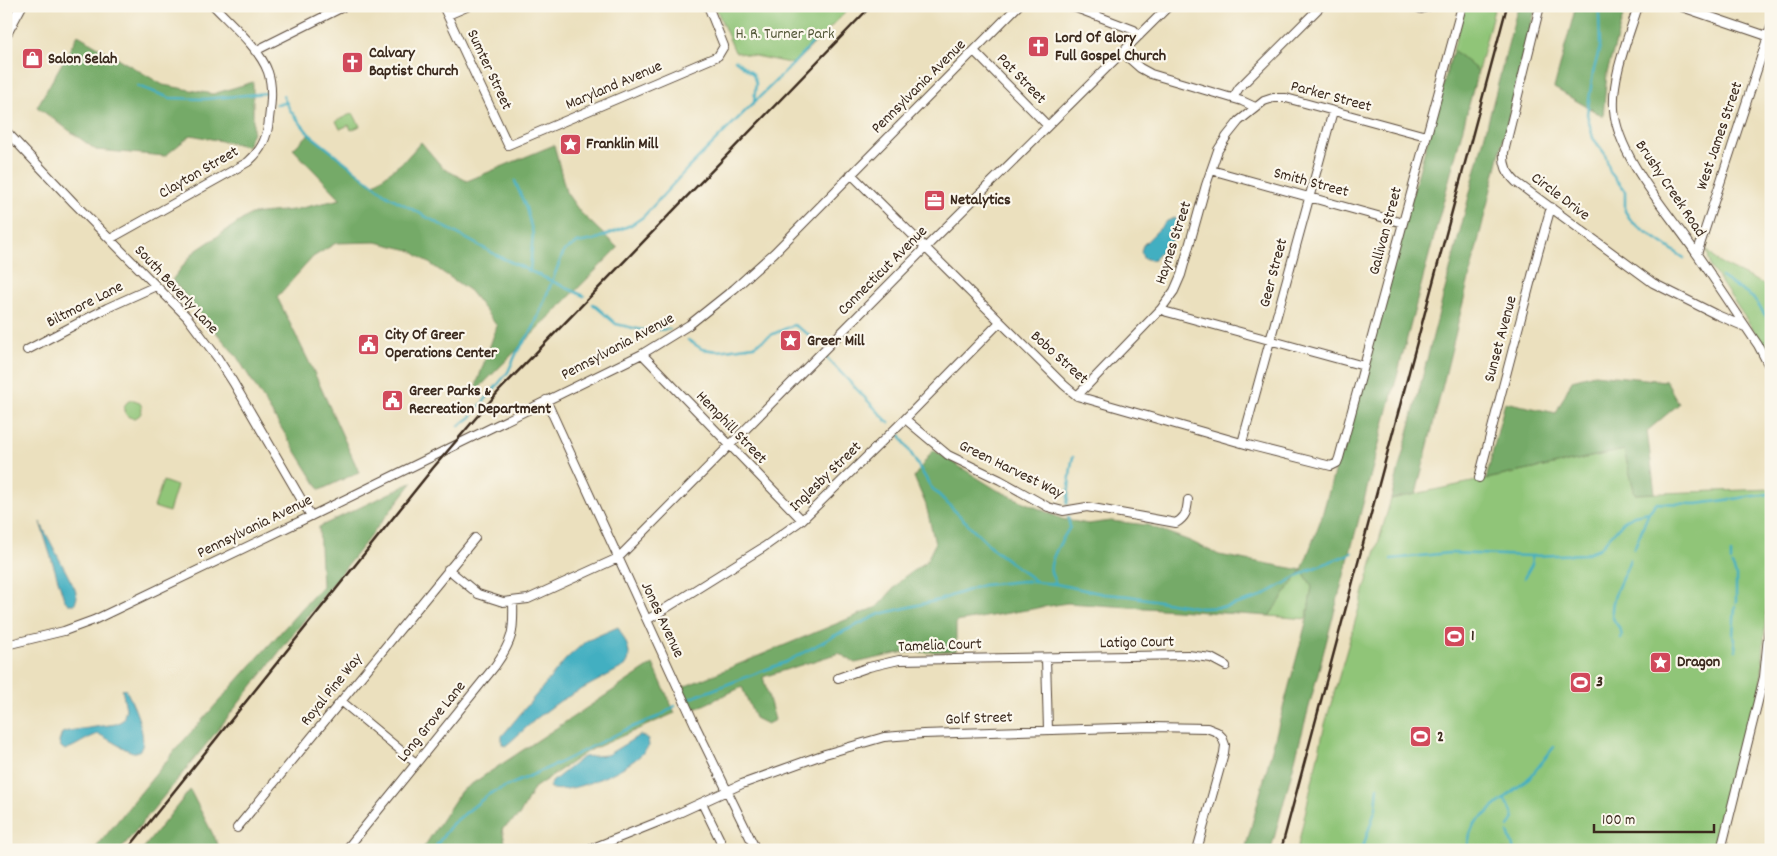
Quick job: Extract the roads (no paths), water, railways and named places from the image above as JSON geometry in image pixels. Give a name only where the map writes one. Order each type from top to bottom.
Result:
[{"type":"main road","points":[[6,34],[21,6]]},
{"type":"street","name":"Clayton Street","points":[[110,239],[248,162],[261,149],[269,126],[272,94],[268,73],[255,51],[214,6]]},
{"type":"street","points":[[255,51],[345,6]]},
{"type":"street","name":"Sumter Street","points":[[443,6],[508,145]]},
{"type":"street","points":[[448,15],[469,6]]},
{"type":"street","name":"Maryland Avenue","points":[[508,145],[721,54],[724,46],[708,6]]},
{"type":"street","name":"Pennsylvania Avenue","points":[[6,645],[64,631],[94,620],[642,354],[689,325],[734,289],[774,253],[1018,6]]},
{"type":"street","points":[[1071,6],[1134,30],[1139,36]]},
{"type":"street","name":"Connecticut Avenue","points":[[618,558],[925,247],[1169,6]]},
{"type":"street","points":[[1232,98],[1239,88],[1322,6]]},
{"type":"street","points":[[1414,6],[1421,9],[1430,6]]},
{"type":"street","name":"Gallivan Street","points":[[1337,463],[1462,6]]},
{"type":"street","name":"Circle Drive","points":[[1540,6],[1504,158],[1506,169],[1511,177],[1653,282],[1715,314],[1745,326]]},
{"type":"street","name":"Brushy Creek Road","points":[[1638,6],[1619,68],[1614,102],[1616,122],[1624,147],[1633,164],[1697,254],[1758,345],[1771,370]]},
{"type":"street","points":[[1679,6],[1768,36]]},
{"type":"street","name":"West James Street","points":[[1697,254],[1771,27]]},
{"type":"street","name":"Pat Street","points":[[974,51],[1047,125]]},
{"type":"street","points":[[1122,52],[1140,68],[1151,74],[1232,98],[1255,107]]},
{"type":"street","name":"Parker Street","points":[[1255,107],[1268,100],[1280,98],[1426,136]]},
{"type":"street","name":"Haynes Street","points":[[1077,396],[1161,309],[1174,291],[1181,275],[1218,150],[1239,121],[1255,107]]},
{"type":"street","name":"Geer Street","points":[[1242,443],[1333,111]]},
{"type":"street","name":"South Beverly Lane","points":[[6,131],[187,317],[216,357],[311,516]]},
{"type":"street","name":"Smith Street","points":[[1211,170],[1403,223]]},
{"type":"street","name":"Bobo Street","points":[[851,174],[1077,396],[1324,465],[1331,466],[1337,463]]},
{"type":"street","name":"Sunset Avenue","points":[[1479,478],[1551,208]]},
{"type":"street","name":"Biltmore Lane","points":[[27,350],[107,308],[156,286]]},
{"type":"street","points":[[1161,309],[1364,366]]},
{"type":"street","name":"Inglesby Street","points":[[647,620],[764,547],[802,520],[1000,322]]},
{"type":"street","name":"Hemphill Street","points":[[642,354],[802,520]]},
{"type":"street","name":"Jones Avenue","points":[[546,400],[618,558],[756,850]]},
{"type":"street","name":"Green Harvest Way","points":[[905,419],[948,455],[1000,480],[1048,507],[1063,511],[1087,508],[1176,523],[1183,519],[1187,511],[1188,500]]},
{"type":"street","name":"Royal Pine Way","points":[[237,828],[475,538]]},
{"type":"street","points":[[448,569],[478,594],[503,602],[528,599],[618,558]]},
{"type":"street","name":"Long Grove Lane","points":[[346,850],[509,647],[514,628],[513,601]]},
{"type":"street","points":[[1721,850],[1764,677],[1771,606]]},
{"type":"street","name":"Latigo Court","points":[[1046,658],[1188,656],[1211,658],[1226,666]]},
{"type":"street","points":[[1046,658],[1048,730]]},
{"type":"street","name":"Tamelia Court","points":[[838,678],[880,664],[899,660],[1046,658]]},
{"type":"street","points":[[341,701],[416,762]]},
{"type":"street","name":"Golf Street","points":[[588,850],[728,792],[742,784],[825,754],[884,737],[923,734],[1151,727],[1207,728],[1217,732],[1222,738],[1224,753],[1197,850]]},
{"type":"street","points":[[702,803],[720,840],[721,850]]},
{"type":"water","points":[[1175,218],[1181,223],[1178,233],[1154,259],[1143,258],[1141,251],[1143,245],[1167,221]]},
{"type":"water","points":[[40,522],[75,589],[77,597],[75,604],[68,604],[64,599]]},
{"type":"water","points":[[618,627],[629,652],[628,661],[625,666],[560,701],[505,746],[502,744],[502,736],[566,659],[586,641]]},
{"type":"water","points":[[122,689],[125,689],[128,694],[140,722],[143,742],[141,749],[133,752],[98,734],[65,750],[61,747],[59,742],[62,733],[116,724],[123,720],[126,709]]},
{"type":"water","points":[[640,735],[648,739],[649,746],[634,761],[616,772],[574,787],[555,789],[549,787],[553,781],[583,757],[607,755]]},
{"type":"waterway","points":[[1597,6],[1600,47],[1593,73],[1587,114],[1593,138],[1605,154],[1610,172],[1625,191],[1625,211],[1632,222],[1684,258]]},
{"type":"waterway","points":[[459,426],[471,417],[508,372],[517,352],[533,329],[564,251],[577,243],[594,240],[631,225],[643,217],[688,168],[817,38]]},
{"type":"waterway","points":[[735,60],[753,74],[756,83],[754,101]]},
{"type":"waterway","points":[[138,86],[170,98],[205,99],[267,93]]},
{"type":"waterway","points":[[283,96],[290,110],[309,134],[388,196],[500,257],[584,296]]},
{"type":"waterway","points":[[276,104],[287,103]]},
{"type":"waterway","points":[[515,181],[526,208],[533,234],[530,271]]},
{"type":"waterway","points":[[1721,277],[1753,298],[1771,323]]},
{"type":"waterway","points":[[593,304],[616,324],[642,330],[670,329]]},
{"type":"waterway","points":[[688,340],[702,349],[718,351],[754,346],[773,334],[794,325],[808,334],[818,348]]},
{"type":"waterway","points":[[826,357],[889,423]]},
{"type":"waterway","points":[[900,435],[931,487],[994,550],[1037,582]]},
{"type":"waterway","points":[[1067,504],[1073,457]]},
{"type":"waterway","points":[[1391,559],[1449,553],[1531,556],[1585,554],[1600,548],[1624,521],[1634,515],[1649,512],[1656,503],[1697,504],[1769,494]]},
{"type":"waterway","points":[[1634,549],[1649,512]]},
{"type":"waterway","points":[[1056,584],[1051,574],[1052,561],[1070,527],[1068,517]]},
{"type":"waterway","points":[[691,698],[786,662],[880,614],[939,600],[983,585],[1023,581],[1056,584],[1104,594],[1129,596],[1201,608],[1226,607],[1258,598],[1309,570],[1352,553]]},
{"type":"waterway","points":[[1731,553],[1731,561]]},
{"type":"waterway","points":[[1524,578],[1532,564],[1531,556]]},
{"type":"waterway","points":[[1621,639],[1621,631],[1614,620],[1612,606],[1630,559]]},
{"type":"waterway","points":[[1732,565],[1736,575],[1736,602]]},
{"type":"waterway","points":[[1735,606],[1733,635],[1736,650]]},
{"type":"waterway","points":[[433,850],[452,824],[489,794],[557,764],[625,730],[660,716],[675,706]]},
{"type":"waterway","points":[[1467,850],[1474,824],[1531,776],[1554,747]]},
{"type":"waterway","points":[[1362,850],[1376,808],[1378,787]]},
{"type":"waterway","points":[[1504,798],[1514,818],[1509,827]]},
{"type":"waterway","points":[[1508,832],[1514,850]]},
{"type":"railway","points":[[127,850],[433,468],[499,391],[871,6]]},
{"type":"railway","points":[[1281,850],[1507,6]]},
{"type":"place","name":"Lord Of Glory Full Gospel Church","points":[[1039,47]]},
{"type":"place","name":"Salon Selah","points":[[32,59]]},
{"type":"place","name":"Calvary Baptist Church","points":[[353,62]]},
{"type":"place","name":"Franklin Mill","points":[[570,144]]},
{"type":"place","name":"Netalytics","points":[[934,200]]},
{"type":"place","name":"Greer Mill","points":[[791,341]]},
{"type":"place","name":"City Of Greer Operations Center","points":[[369,344]]},
{"type":"place","name":"Greer Parks & Recreation Department","points":[[393,400]]},
{"type":"place","name":"1","points":[[1455,636]]},
{"type":"place","name":"Dragon","points":[[1661,662]]},
{"type":"place","name":"3","points":[[1580,682]]},
{"type":"place","name":"2","points":[[1421,737]]},
{"type":"park label","name":"H. R. Turner Park","points":[[785,34]]}]
